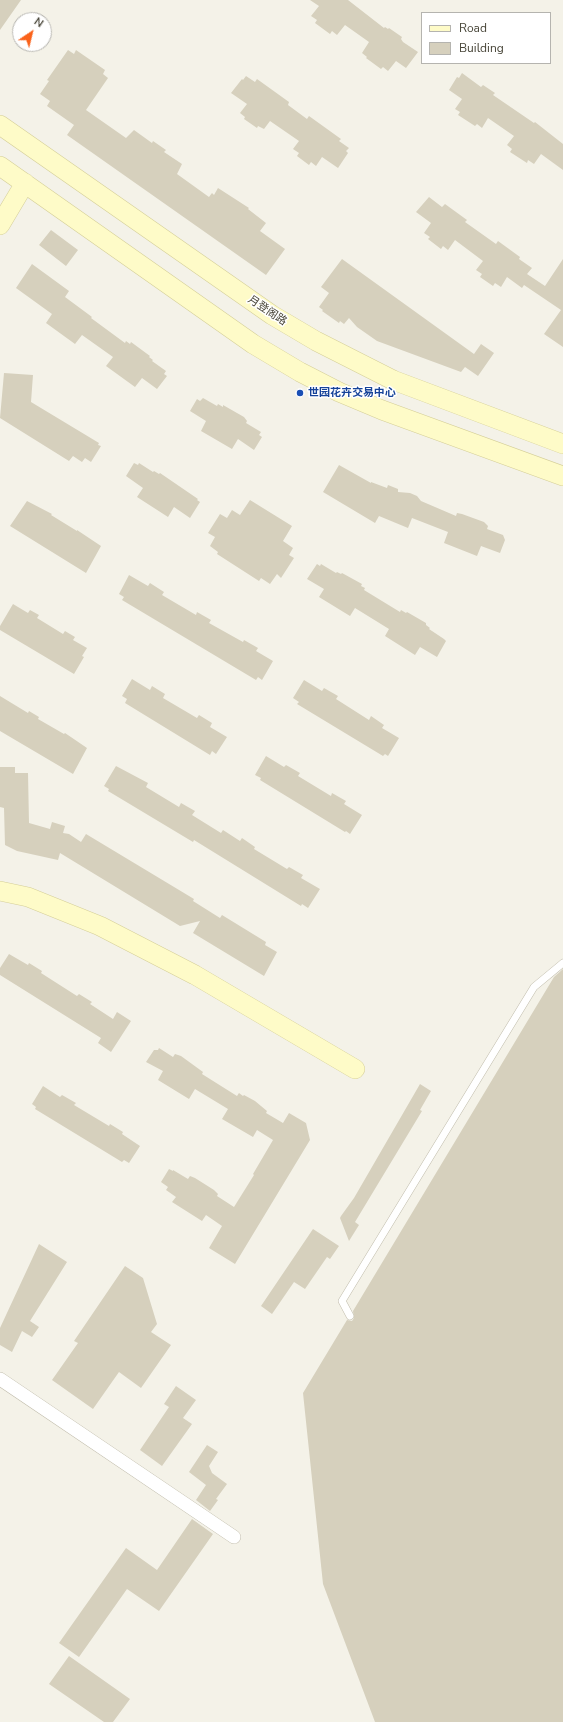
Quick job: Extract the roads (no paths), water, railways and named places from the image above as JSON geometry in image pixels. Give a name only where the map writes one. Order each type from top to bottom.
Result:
[{"type":"main road","name":"月登阁路","points":[[0,125],[272,315],[316,341],[393,380],[563,444]]},
{"type":"main road","points":[[0,166],[253,344],[300,372],[339,392],[382,410],[563,476]]},
{"type":"main road","points":[[0,225],[25,183]]},
{"type":"main road","points":[[0,891],[28,896],[100,926],[195,974],[355,1069]]},
{"type":"street","points":[[0,1379],[234,1537]]},
{"type":"lane","points":[[350,1316],[342,1301],[534,987],[563,964]]},
{"type":"place","name":"世园花卉交易中心","points":[[300,393]]}]
